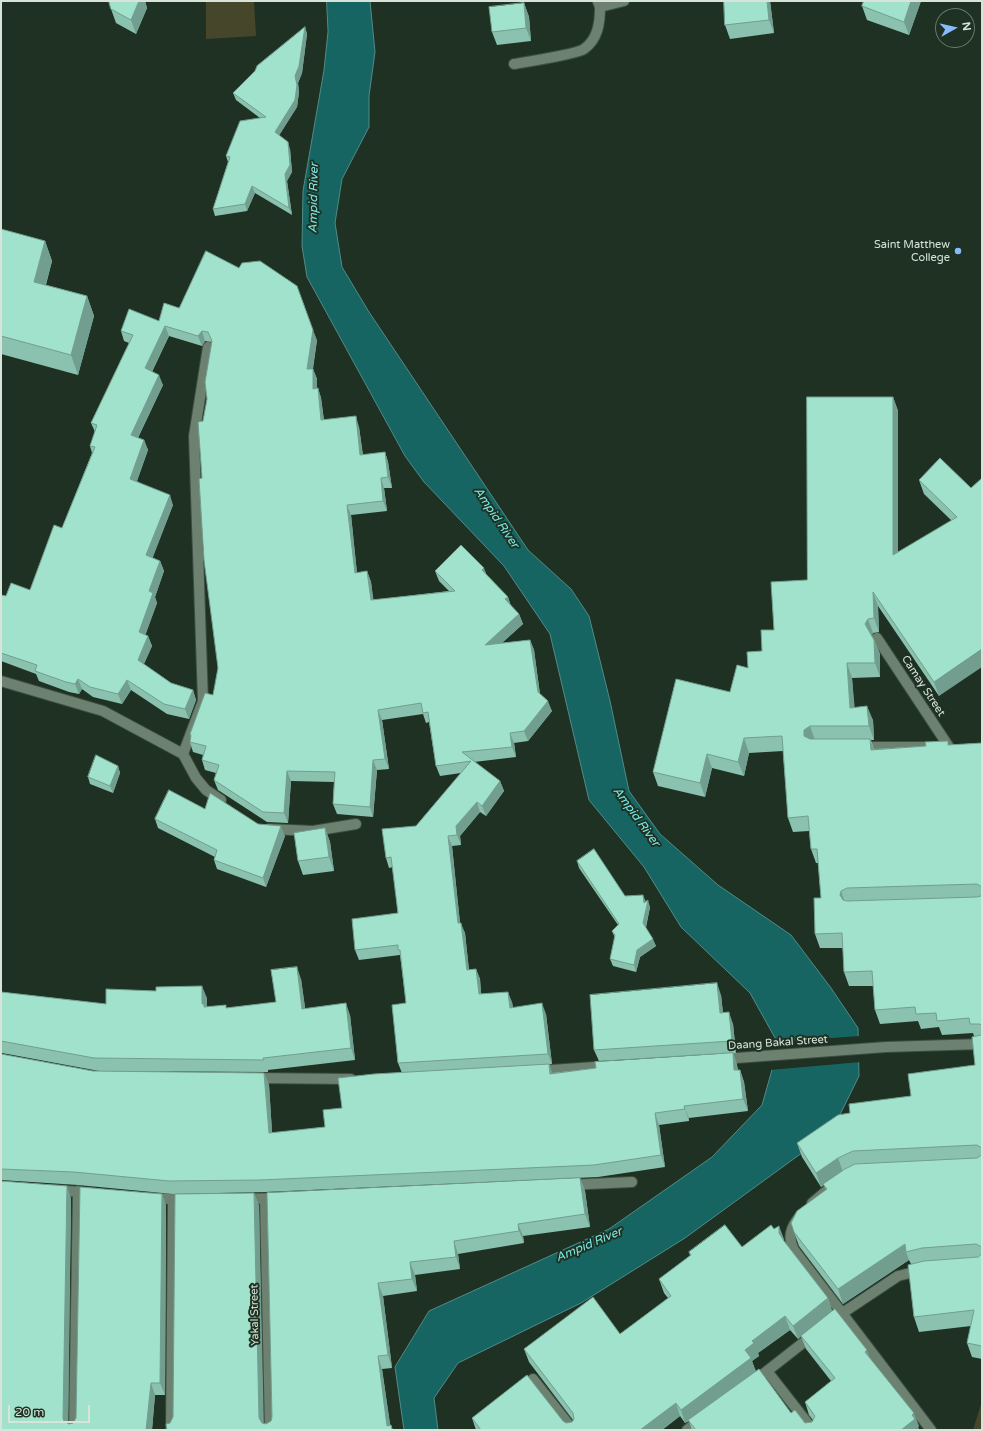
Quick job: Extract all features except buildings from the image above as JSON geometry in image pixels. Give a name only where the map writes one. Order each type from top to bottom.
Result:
[{"type":"street","points":[[514,64],[583,49],[595,38],[600,22],[599,4],[624,1]]},
{"type":"street","points":[[183,754],[203,696],[194,436],[208,347]]},
{"type":"street","name":"Camay Street","points":[[877,638],[949,748]]},
{"type":"street","points":[[1,681],[103,711],[183,754],[196,778],[206,790],[232,807]]},
{"type":"street","points":[[854,747],[962,747]]},
{"type":"street","points":[[258,824],[265,828],[313,831],[356,824]]},
{"type":"street","name":"Daang Bakal Street","points":[[713,1060],[886,1047],[982,1044]]},
{"type":"street","points":[[530,1071],[617,1066]]},
{"type":"street","points":[[239,1078],[365,1079]]},
{"type":"street","points":[[847,1177],[834,1184],[817,1198],[793,1226],[790,1236],[790,1243],[931,1430]]},
{"type":"street","points":[[555,1185],[632,1182]]},
{"type":"street","points":[[47,1190],[102,1194]]},
{"type":"street","points":[[74,1430],[78,1192]]},
{"type":"street","points":[[141,1197],[173,1200],[196,1200]]},
{"type":"street","points":[[234,1199],[288,1198]]},
{"type":"street","name":"Yakal Street","points":[[265,1199],[270,1430]]},
{"type":"street","points":[[171,1430],[173,1200]]},
{"type":"street","points":[[831,1321],[842,1312],[898,1276],[936,1268]]},
{"type":"street","points":[[742,1389],[820,1330]]},
{"type":"street","points":[[767,1371],[813,1430]]},
{"type":"street","points":[[534,1380],[573,1430]]},
{"type":"street","points":[[687,1430],[711,1412]]},
{"type":"green space","points":[[206,1],[254,1],[256,36],[206,39]]},
{"type":"green space","points":[[982,1401],[982,1430],[973,1430]]},
{"type":"water","name":"Ampid River","points":[[327,1],[370,1],[375,52],[369,96],[369,127],[342,179],[335,223],[342,267],[369,312],[528,550],[571,589],[589,616],[610,701],[629,791],[660,834],[718,885],[791,935],[831,988],[858,1028],[859,1076],[832,1131],[685,1238],[581,1303],[458,1363],[434,1398],[438,1430],[404,1430],[395,1367],[429,1311],[609,1229],[712,1157],[762,1105],[779,1045],[750,993],[681,927],[644,867],[589,800],[550,634],[504,566],[424,482],[405,456],[307,277],[302,246],[303,191],[324,70],[328,32]]},
{"type":"pier","points":[[860,1036],[861,1062],[770,1070],[776,1045],[775,1042]]},
{"type":"place","name":"Saint Matthew College","points":[[958,251]]}]
